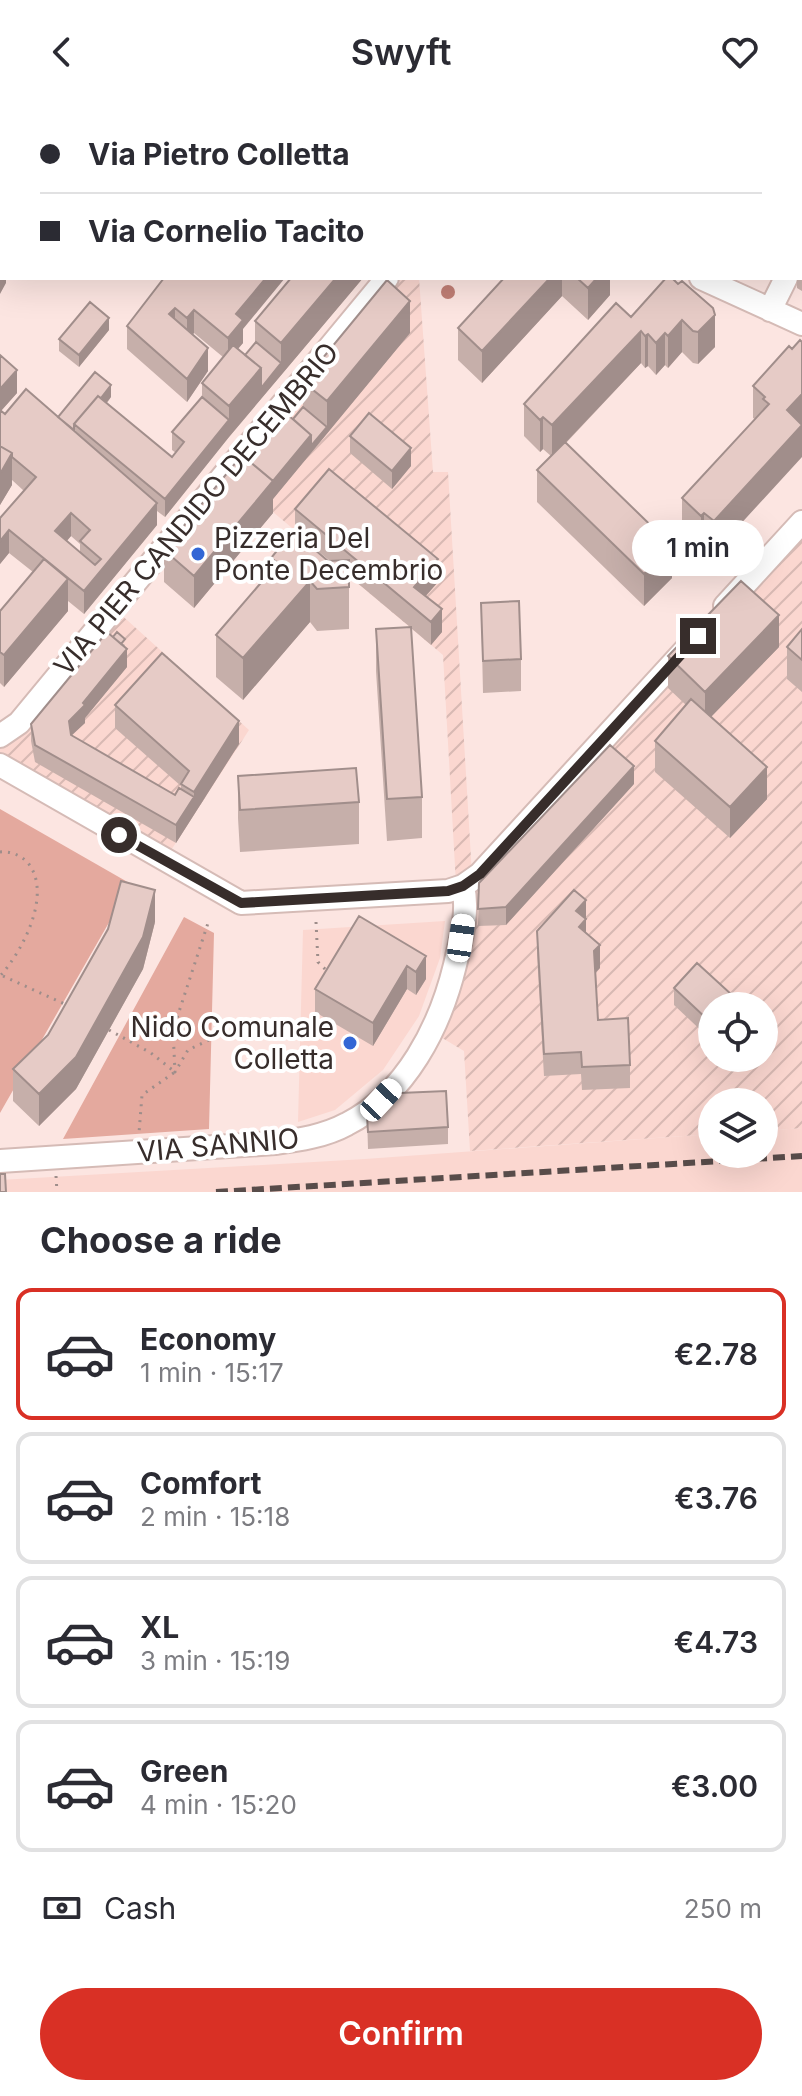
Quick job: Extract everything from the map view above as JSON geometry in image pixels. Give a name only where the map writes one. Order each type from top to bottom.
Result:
[{"type":"street","name":"VIA PIER CANDIDO DECEMBRIO","points":[[0,736],[19,723],[385,280]]},
{"type":"street","points":[[705,280],[802,324]]},
{"type":"street","points":[[770,310],[785,280]]},
{"type":"street","points":[[0,765],[241,903],[448,891],[463,886],[480,874],[802,522]]},
{"type":"street","name":"VIA SANNIO","points":[[0,1161],[275,1143],[302,1139],[346,1125],[381,1100],[399,1081],[432,1029],[444,1001],[461,938],[465,911],[463,886]]},
{"type":"path","points":[[0,852],[7,851],[26,860],[35,878],[36,900],[33,920],[23,945],[1,976],[71,1007]]},
{"type":"path","points":[[175,1072],[173,1030],[209,920]]},
{"type":"path","points":[[316,922],[318,962],[336,977]]},
{"type":"path","points":[[109,1030],[151,1053],[175,1072]]},
{"type":"path","points":[[140,1136],[142,1095],[175,1072],[188,1050],[209,1040]]},
{"type":"path","points":[[56,1177],[57,1192]]},
{"type":"shaded area","points":[[390,280],[419,280],[433,472],[448,472],[472,875],[456,884],[443,655],[229,475]]},
{"type":"shaded area","points":[[802,526],[802,1128],[778,1130],[778,1088],[698,1088],[698,1135],[470,1151],[464,1051],[434,1033],[465,887]]},
{"type":"shaded area","points":[[117,611],[249,730],[166,858],[0,760],[0,741]]},
{"type":"shaded area","points":[[0,809],[131,884],[0,1113]]},
{"type":"shaded area","points":[[184,917],[214,933],[209,1129],[63,1139]]},
{"type":"shaded area","name":"Nido Comunale Colletta","points":[[445,921],[440,958],[419,1016],[383,1070],[335,1110],[298,1122],[303,930]]},
{"type":"shaded area","points":[[802,1128],[802,1192],[0,1192],[0,1180],[365,1159],[698,1135],[698,1168],[778,1168],[778,1130]]},
{"type":"building","points":[[162,280],[264,280],[236,314],[243,320],[228,338],[194,310],[187,318],[175,308],[169,314],[208,348],[187,379],[127,326]]},
{"type":"building","points":[[289,280],[334,280],[281,343],[255,321]]},
{"type":"building","points":[[387,280],[410,301],[327,401],[303,382]]},
{"type":"building","points":[[502,280],[548,280],[482,351],[458,328]]},
{"type":"building","points":[[579,280],[595,280],[588,288]]},
{"type":"building","points":[[664,280],[674,280],[678,284],[682,281],[713,308],[715,315],[698,332],[682,320],[668,336],[665,333],[656,343],[641,331],[552,425],[543,417],[540,420],[524,404],[616,303],[631,317]]},
{"type":"building","points":[[90,302],[109,318],[79,355],[59,339]]},
{"type":"building","points":[[800,340],[802,394],[787,410],[802,425],[714,521],[704,513],[701,516],[682,498],[769,404],[753,386],[789,346],[792,349]]},
{"type":"building","points":[[256,342],[281,363],[261,388],[261,368],[245,355]]},
{"type":"building","points":[[233,345],[261,368],[229,406],[202,383]]},
{"type":"building","points":[[0,355],[17,370],[0,389]]},
{"type":"building","points":[[95,372],[111,385],[74,424],[74,430],[58,417]]},
{"type":"building","points":[[26,389],[157,503],[84,591],[9,530],[0,541],[0,518],[36,477],[12,457],[12,453],[0,446],[0,410],[5,414]],"holes":[[[71,513],[90,530],[80,541],[101,559],[95,565],[55,531]]]},
{"type":"building","points":[[98,396],[172,457],[184,442],[172,432],[202,397],[229,420],[165,499],[74,424]]},
{"type":"building","points":[[303,407],[327,427],[311,446],[311,435],[293,419]]},
{"type":"building","points":[[369,413],[411,448],[392,471],[350,436]]},
{"type":"building","points":[[288,415],[311,435],[273,481],[249,461]]},
{"type":"building","points":[[565,442],[672,546],[644,574],[537,470]]},
{"type":"building","points":[[0,446],[12,453],[0,474]]},
{"type":"building","points":[[242,455],[273,481],[194,576],[164,550]]},
{"type":"building","points":[[329,469],[438,559],[414,587],[442,609],[431,622],[295,509]]},
{"type":"building","points":[[293,531],[328,561],[349,560],[349,587],[317,589],[310,581],[243,658],[216,635],[278,563],[271,558]]},
{"type":"building","points":[[44,559],[68,579],[4,655],[0,652],[0,611]]},
{"type":"building","points":[[741,581],[779,615],[705,692],[668,656]]},
{"type":"building","points":[[519,601],[521,659],[483,661],[481,603]]},
{"type":"building","points":[[411,627],[422,797],[387,799],[376,629]]},
{"type":"building","points":[[802,629],[802,660],[787,647]]},
{"type":"building","points":[[107,632],[127,649],[83,703],[85,705],[69,721],[71,735],[175,795],[179,788],[194,797],[176,825],[35,745],[31,724]]},
{"type":"building","points":[[117,632],[125,639],[121,644],[113,637]]},
{"type":"building","points":[[162,653],[239,721],[194,792],[181,784],[189,771],[115,705]]},
{"type":"building","points":[[691,699],[767,767],[730,807],[655,741]]},
{"type":"building","points":[[610,745],[634,766],[506,907],[478,909],[479,883]]},
{"type":"building","points":[[356,768],[359,802],[240,810],[238,776]]},
{"type":"building","points":[[121,881],[155,890],[143,937],[76,1057],[39,1094],[13,1069],[48,1035],[108,929]]},
{"type":"building","points":[[574,890],[586,900],[576,911],[586,919],[579,927],[600,945],[594,951],[598,1020],[628,1018],[630,1065],[582,1067],[581,1052],[544,1054],[537,931]]},
{"type":"building","points":[[359,916],[426,956],[416,972],[407,966],[373,1023],[315,989]]},
{"type":"building","points":[[697,963],[729,992],[698,992],[698,1011],[674,988]]},
{"type":"building","points":[[446,1091],[448,1127],[368,1132],[367,1116],[400,1093]]},
{"type":"building","points":[[0,1174],[5,1174],[6,1192],[0,1192]]},
{"type":"railway","points":[[216,1192],[802,1156]]},
{"type":"place","name":"Pizzeria Del Ponte Decembrio","points":[[198,554]]},
{"type":"place","name":"Nido Comunale Colletta","points":[[350,1043]]},
{"type":"route","points":[[119,835],[241,903],[448,891],[463,886],[480,874],[698,636]]}]
